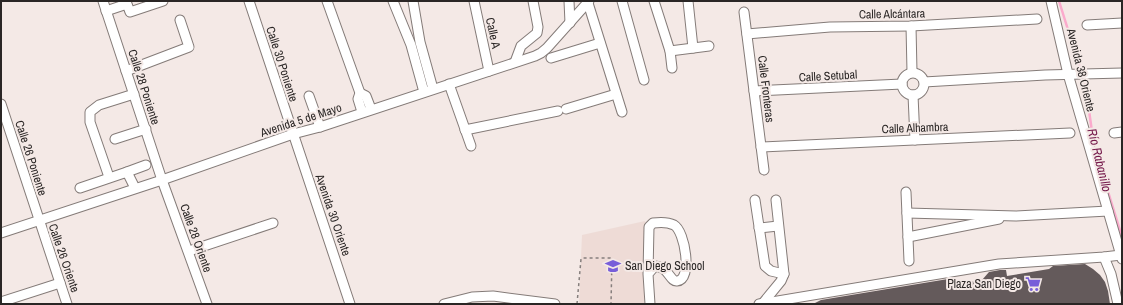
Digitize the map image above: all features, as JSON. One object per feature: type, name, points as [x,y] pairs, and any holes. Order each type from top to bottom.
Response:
[{"type":"street","name":"Calle 28 Poniente","points":[[103,1],[162,180]]},
{"type":"street","points":[[106,11],[127,4],[130,12],[163,1]]},
{"type":"street","name":"Calle 30 Poniente","points":[[248,1],[293,134]]},
{"type":"street","points":[[328,1],[360,93],[366,96],[367,111]]},
{"type":"street","points":[[394,1],[429,90]]},
{"type":"street","points":[[413,1],[429,90]]},
{"type":"street","name":"Calle A","points":[[474,1],[489,71]]},
{"type":"street","points":[[515,62],[521,46],[537,33],[538,27],[533,1]]},
{"type":"street","points":[[569,1],[570,23]]},
{"type":"street","points":[[622,1],[644,80]]},
{"type":"street","points":[[654,1],[670,51],[672,68]]},
{"type":"street","points":[[688,1],[693,48]]},
{"type":"street","name":"Avenida 38 Oriente","points":[[1052,1],[1068,74],[1122,257]]},
{"type":"street","points":[[588,2],[622,112]]},
{"type":"street","name":"Avenida 5 de Mayo","points":[[1,233],[162,180],[293,134],[320,127],[541,53],[588,2]]},
{"type":"street","name":"Calle Fronteras","points":[[744,12],[764,170]]},
{"type":"street","name":"Calle Alcántara","points":[[747,34],[830,27],[911,26],[1037,19]]},
{"type":"street","points":[[126,71],[188,47],[180,20]]},
{"type":"street","points":[[1087,25],[1122,23]]},
{"type":"street","points":[[911,26],[912,72]]},
{"type":"street","points":[[551,58],[600,43]]},
{"type":"street","points":[[670,51],[709,46]]},
{"type":"street","points":[[912,72],[919,74],[924,82],[924,87],[920,93],[913,95],[906,93],[902,88],[902,80],[906,75],[912,72]]},
{"type":"street","points":[[924,82],[1045,75],[1122,73]]},
{"type":"street","points":[[449,84],[471,146]]},
{"type":"street","name":"Calle Setubal","points":[[754,91],[902,84]]},
{"type":"street","points":[[110,177],[90,122],[90,112],[99,105],[134,94]]},
{"type":"street","points":[[465,130],[562,110],[616,94]]},
{"type":"street","points":[[913,95],[915,140]]},
{"type":"street","points":[[309,96],[320,127]]},
{"type":"street","name":"Calle 26 Poniente","points":[[1,104],[39,221]]},
{"type":"street","points":[[115,139],[146,129]]},
{"type":"street","name":"Calle Alhambra","points":[[762,146],[1070,133]]},
{"type":"street","name":"Avenida 30 Oriente","points":[[293,134],[350,304]]},
{"type":"street","points":[[80,188],[146,165]]},
{"type":"street","points":[[127,172],[135,188]]},
{"type":"street","name":"Calle 28 Oriente","points":[[162,180],[207,304]]},
{"type":"street","points":[[906,192],[909,261]]},
{"type":"street","points":[[755,200],[765,266],[771,271],[784,274]]},
{"type":"street","points":[[761,304],[781,281],[784,274],[776,200]]},
{"type":"street","points":[[907,213],[1016,216],[1108,211]]},
{"type":"street","points":[[908,237],[1016,216]]},
{"type":"street","name":"Calle 26 Oriente","points":[[39,221],[67,304]]},
{"type":"street","points":[[188,251],[273,223]]},
{"type":"street","points":[[648,274],[655,266],[664,269],[676,282],[680,281],[685,274],[687,269],[682,234],[675,226],[669,223],[653,223],[650,226],[648,274],[650,304]]},
{"type":"street","points":[[759,228],[778,226]]},
{"type":"street","points":[[1104,257],[1111,274],[1118,304]]},
{"type":"street","points":[[761,304],[999,264],[1122,257]]},
{"type":"street","points":[[1,302],[60,283]]},
{"type":"street","points":[[444,304],[472,297],[493,296],[556,304]]},
{"type":"path","points":[[577,304],[581,259],[583,258],[610,258],[612,260],[611,304]]},
{"type":"shaded area","name":"San Diego School","points":[[645,221],[644,304],[579,304],[582,235]]},
{"type":"building","name":"Plaza San Diego","points":[[1085,264],[1100,275],[1105,282],[1110,304],[813,304],[821,300],[948,279],[950,285],[982,280],[989,272],[1000,270],[1006,270],[1007,276],[1049,269],[1053,266]]},
{"type":"waterway","name":"Río Rabanillo","points":[[1059,1],[1080,68]]},
{"type":"waterway","name":"Río Rabanillo","points":[[1085,82],[1094,146],[1122,237]]},
{"type":"place","name":"San Diego School","points":[[613,266]]},
{"type":"place","name":"Plaza San Diego","points":[[1033,284]]}]
